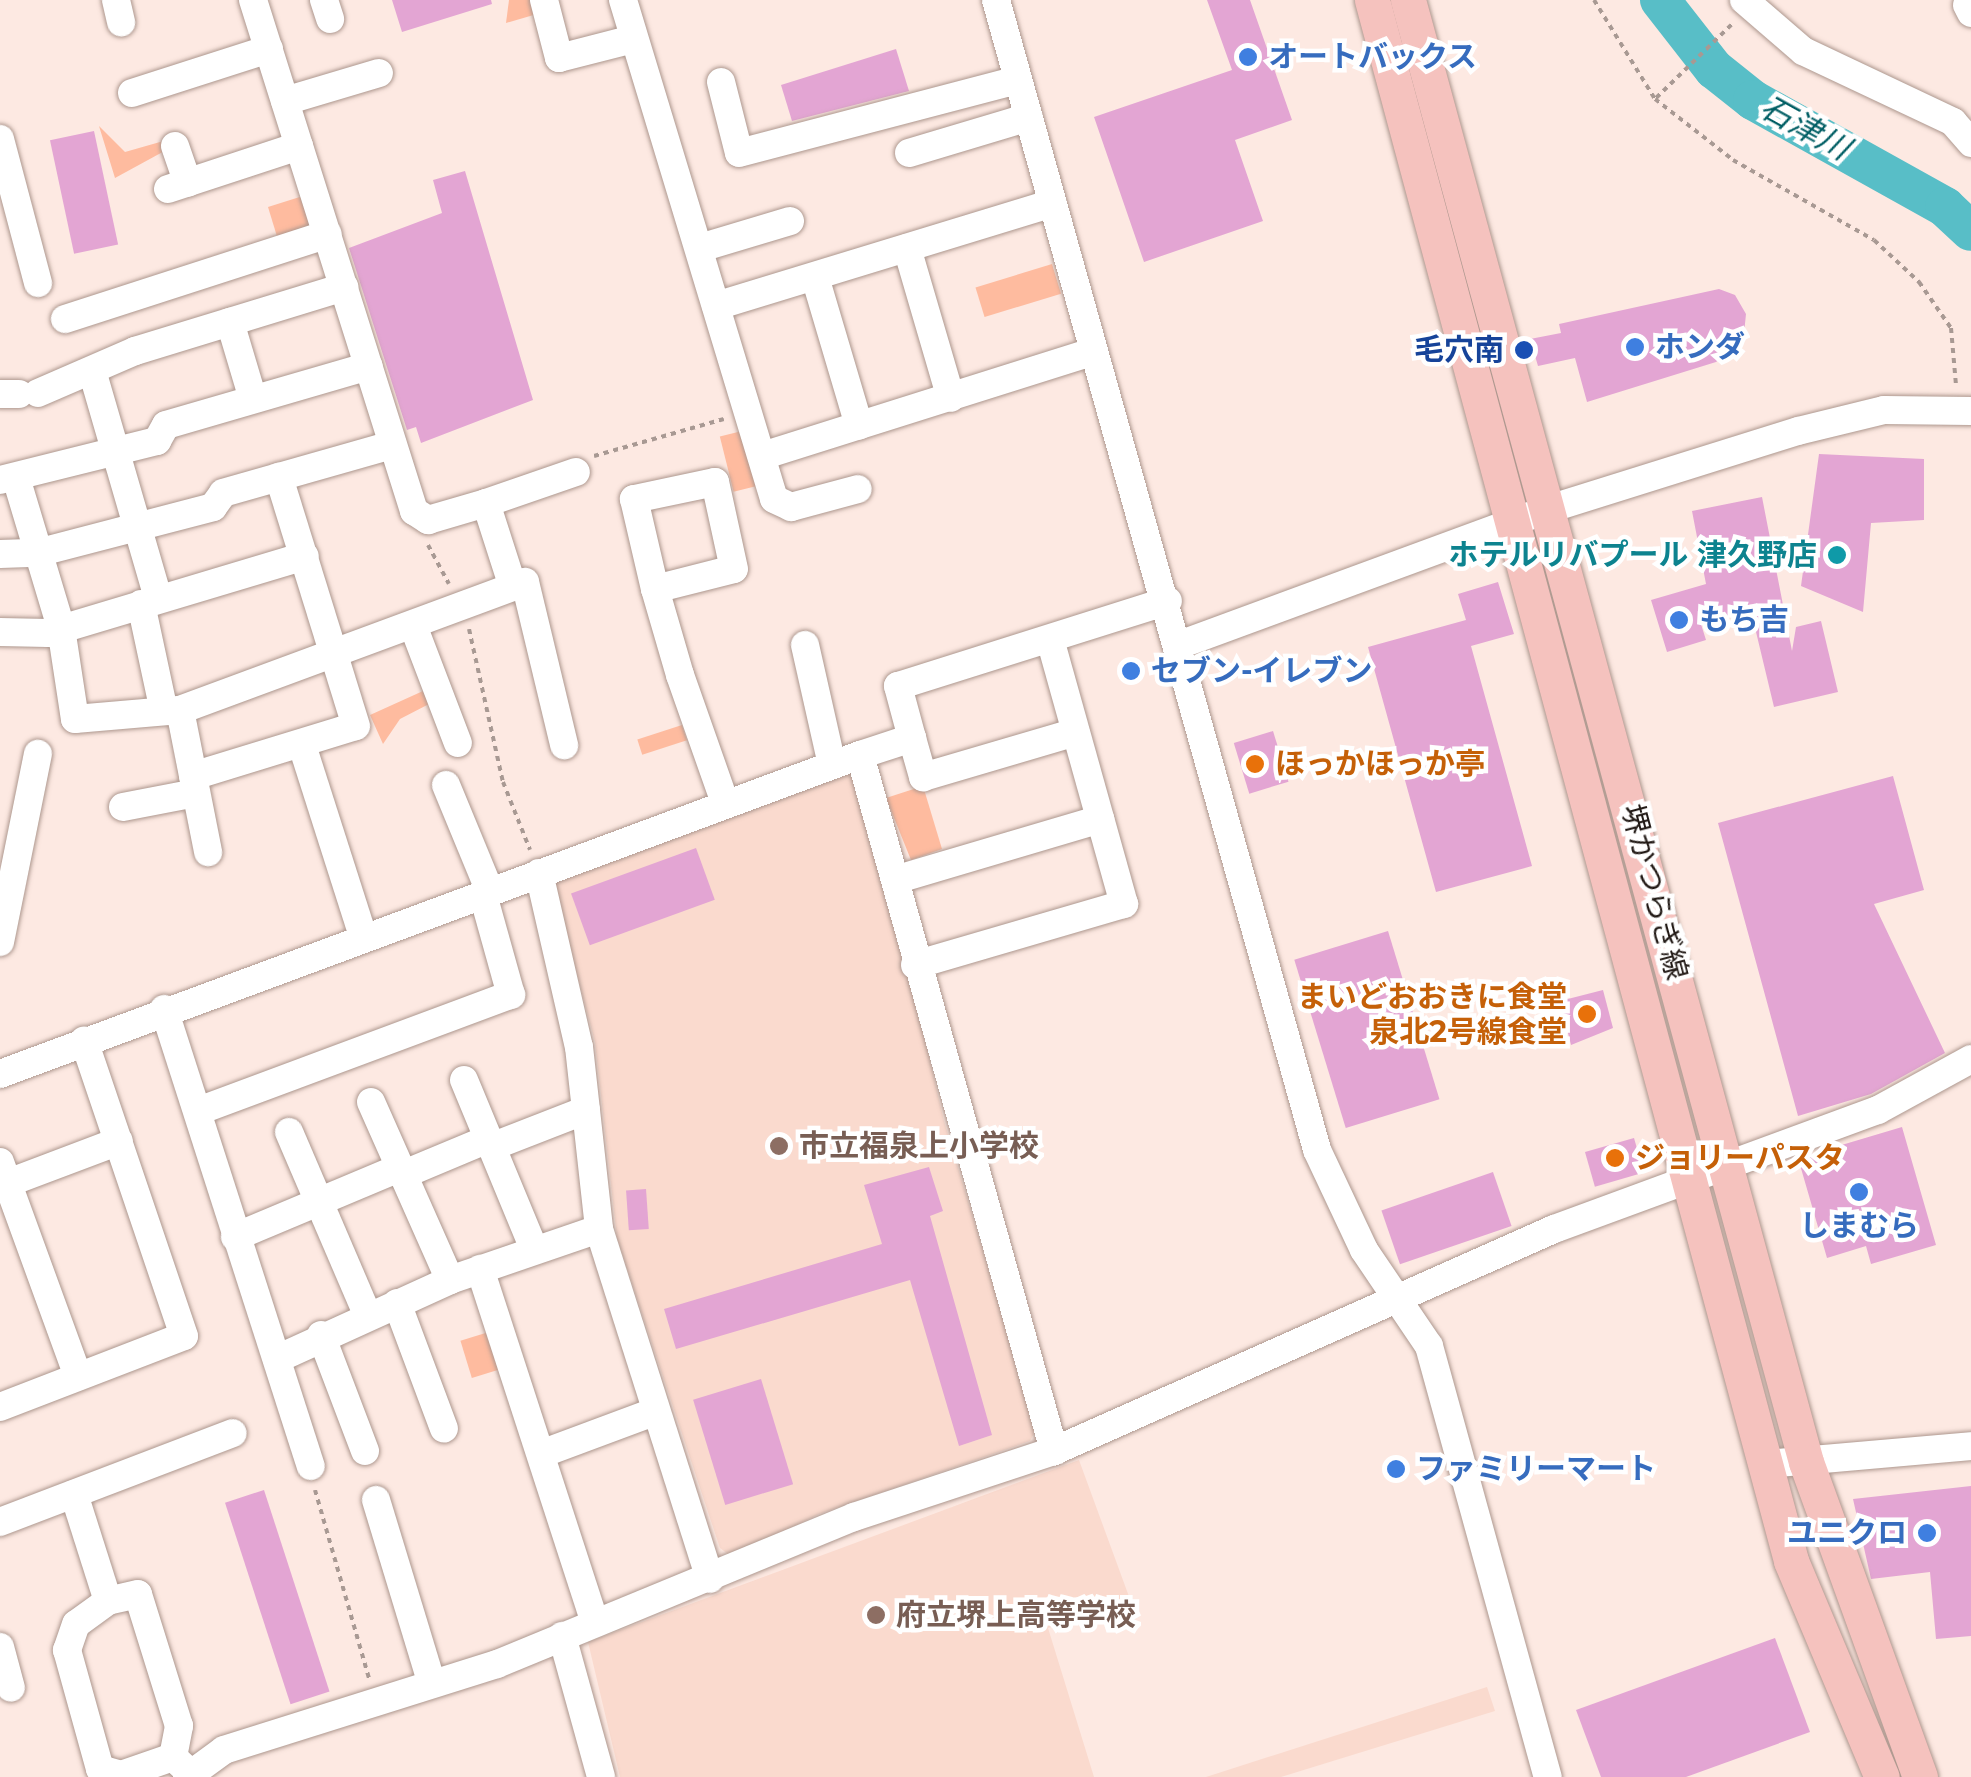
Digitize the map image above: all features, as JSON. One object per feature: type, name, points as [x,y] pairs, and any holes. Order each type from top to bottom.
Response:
[{"type":"main road","name":"堺かつらぎ線","points":[[1372,0],[1791,1560],[1882,1777]]},
{"type":"main road","name":"堺かつらぎ線","points":[[1408,0],[1728,1164],[1806,1462],[1920,1777]]},
{"type":"street","points":[[253,0],[414,510],[428,520],[576,472]]},
{"type":"street","points":[[544,0],[559,58],[634,39]]},
{"type":"street","points":[[623,0],[774,498],[790,506],[858,490]]},
{"type":"street","points":[[996,0],[1091,352],[1168,601],[1317,1150],[1364,1250],[1429,1346],[1548,1777]]},
{"type":"street","points":[[1749,4],[1803,51],[1953,122],[1971,143]]},
{"type":"street","points":[[132,93],[269,49]]},
{"type":"street","points":[[285,101],[379,73]]},
{"type":"street","points":[[721,82],[740,153],[1018,80]]},
{"type":"street","points":[[909,153],[1029,117]]},
{"type":"street","points":[[0,139],[38,283]]},
{"type":"street","points":[[175,146],[178,186],[299,146]]},
{"type":"street","points":[[716,306],[1053,203]]},
{"type":"street","points":[[700,248],[790,222]]},
{"type":"street","points":[[65,319],[328,234]]},
{"type":"street","points":[[907,248],[951,398]]},
{"type":"street","points":[[815,278],[859,426]]},
{"type":"street","points":[[19,394],[93,374],[230,322],[344,287]]},
{"type":"street","points":[[230,322],[253,399]]},
{"type":"street","points":[[762,456],[1091,352]]},
{"type":"street","points":[[369,366],[253,399],[114,451],[8,481],[61,628],[75,719],[172,708],[414,628],[462,604],[524,582],[564,745]]},
{"type":"street","points":[[93,374],[138,526],[149,601],[208,852]]},
{"type":"street","points":[[1179,645],[1549,509],[1884,410],[1965,410]]},
{"type":"street","points":[[0,554],[37,553],[138,526],[279,477],[392,445]]},
{"type":"street","points":[[123,806],[356,726],[279,477]]},
{"type":"street","points":[[655,589],[734,569],[715,482],[634,499],[655,589],[725,803]]},
{"type":"street","points":[[486,502],[512,587]]},
{"type":"street","points":[[0,632],[61,628],[305,556]]},
{"type":"street","points":[[1076,732],[924,777],[898,686],[1168,601]]},
{"type":"street","points":[[414,628],[458,743]]},
{"type":"street","points":[[915,965],[1124,904],[1050,639]]},
{"type":"street","points":[[805,645],[832,765]]},
{"type":"street","points":[[0,1074],[362,933],[486,894],[725,803],[912,738]]},
{"type":"street","points":[[302,745],[362,933]]},
{"type":"street","points":[[0,942],[11,835],[38,754]]},
{"type":"street","points":[[860,755],[898,879],[915,965],[1054,1451]]},
{"type":"street","points":[[200,1110],[511,995],[486,894],[446,785]]},
{"type":"street","points":[[898,879],[1100,819]]},
{"type":"street","points":[[539,874],[586,1110],[599,1229],[710,1579]]},
{"type":"street","points":[[164,1009],[200,1110],[206,1149],[312,1466]]},
{"type":"street","points":[[0,1406],[193,1333],[84,1040]]},
{"type":"street","points":[[183,1769],[178,1726],[138,1594],[108,1601],[76,1624],[67,1650],[100,1770],[121,1775],[183,1769],[224,1750],[432,1684],[562,1636],[710,1579],[854,1517],[1054,1451],[1396,1295],[1728,1164],[1878,1110],[1971,1060]]},
{"type":"street","points":[[464,1080],[534,1249]]},
{"type":"street","points":[[371,1102],[450,1280]]},
{"type":"street","points":[[235,1237],[401,1171],[586,1110]]},
{"type":"street","points":[[289,1132],[316,1204],[367,1314]]},
{"type":"street","points":[[78,1376],[3,1177],[119,1141]]},
{"type":"street","points":[[276,1359],[367,1314],[450,1280],[599,1229]]},
{"type":"street","points":[[480,1269],[595,1623]]},
{"type":"street","points":[[396,1304],[444,1429]]},
{"type":"street","points":[[321,1335],[365,1451]]},
{"type":"street","points":[[541,1454],[654,1412]]},
{"type":"street","points":[[1,1519],[233,1434]]},
{"type":"street","points":[[1766,1464],[1971,1446]]},
{"type":"street","points":[[74,1494],[108,1601]]},
{"type":"street","points":[[378,1500],[432,1684]]},
{"type":"street","points":[[562,1636],[601,1777]]},
{"type":"street","points":[[0,1647],[12,1688]]},
{"type":"path","points":[[1594,0],[1658,97],[1733,160],[1874,240],[1919,282],[1951,328],[1965,410]]},
{"type":"path","points":[[1658,97],[1749,4]]},
{"type":"path","points":[[576,472],[576,461],[748,412]]},
{"type":"path","points":[[428,520],[431,557],[462,604],[503,782],[539,874]]},
{"type":"path","points":[[312,1466],[379,1701]]},
{"type":"shaded area","points":[[509,0],[533,0],[537,14],[506,23]]},
{"type":"shaded area","points":[[99,126],[125,152],[167,140],[170,148],[115,178]]},
{"type":"shaded area","points":[[306,195],[316,226],[279,243],[268,207]]},
{"type":"shaded area","points":[[1052,264],[1061,294],[985,317],[975,287]]},
{"type":"shaded area","points":[[746,430],[760,485],[734,492],[720,437]]},
{"type":"shaded area","points":[[423,691],[429,704],[400,719],[383,744],[370,715]]},
{"type":"shaded area","points":[[682,725],[687,740],[642,755],[637,740]]},
{"type":"shaded area","name":"市立福泉上小学校","points":[[842,770],[854,776],[893,904],[944,1121],[1036,1429],[1030,1441],[819,1514],[732,1557],[720,1548],[617,1238],[595,1042],[554,888],[561,875]]},
{"type":"shaded area","points":[[923,786],[942,849],[911,860],[886,798]]},
{"type":"shaded area","points":[[492,1331],[503,1368],[472,1378],[460,1341]]},
{"type":"shaded area","name":"府立堺上高等学校","points":[[1079,1460],[1131,1602],[1048,1628],[1094,1777],[620,1777],[588,1642]]},
{"type":"shaded area","points":[[1487,1687],[1495,1711],[1281,1777],[1206,1777]]},
{"type":"building","points":[[392,0],[491,0],[492,4],[402,32]]},
{"type":"building","points":[[1207,0],[1250,0],[1292,120],[1235,140],[1263,221],[1144,262],[1094,117],[1232,70]]},
{"type":"building","points":[[896,49],[909,91],[792,121],[781,85]]},
{"type":"building","points":[[94,131],[118,244],[74,254],[50,140]]},
{"type":"building","points":[[465,171],[533,400],[421,443],[416,427],[407,430],[349,248],[442,213],[433,180]]},
{"type":"building","points":[[1719,289],[1735,295],[1746,314],[1743,343],[1716,362],[1587,402],[1575,358],[1538,366],[1530,339],[1561,333],[1559,324]]},
{"type":"building","name":"ホテルリバプール 津久野店","points":[[1819,454],[1924,459],[1924,520],[1871,523],[1863,612],[1801,586]]},
{"type":"building","points":[[1762,497],[1792,651],[1796,627],[1821,621],[1838,692],[1774,707],[1751,611],[1700,621],[1706,640],[1667,652],[1651,600],[1706,584],[1692,511]]},
{"type":"building","points":[[1498,582],[1514,634],[1471,646],[1532,866],[1436,892],[1368,647],[1466,620],[1458,594]]},
{"type":"building","points":[[1273,731],[1288,782],[1249,794],[1234,743]]},
{"type":"building","points":[[1893,776],[1924,890],[1874,904],[1945,1053],[1871,1094],[1798,1116],[1718,823]]},
{"type":"building","points":[[696,848],[715,900],[590,945],[571,893]]},
{"type":"building","points":[[1388,931],[1439,1099],[1346,1128],[1294,960]]},
{"type":"building","points":[[1603,990],[1613,1028],[1571,1045],[1560,1001]]},
{"type":"building","points":[[1902,1127],[1936,1245],[1871,1264],[1866,1246],[1827,1258],[1798,1158]]},
{"type":"building","points":[[1634,1138],[1644,1173],[1595,1187],[1585,1152]]},
{"type":"building","points":[[929,1167],[943,1211],[930,1216],[992,1435],[959,1446],[910,1280],[676,1349],[664,1309],[882,1244],[864,1185]]},
{"type":"building","points":[[1493,1172],[1512,1226],[1400,1264],[1381,1210]]},
{"type":"building","points":[[646,1189],[649,1229],[629,1230],[626,1190]]},
{"type":"building","points":[[761,1379],[793,1484],[725,1505],[693,1400]]},
{"type":"building","points":[[1971,1486],[1971,1636],[1936,1639],[1930,1572],[1871,1579],[1853,1499]]},
{"type":"building","points":[[264,1490],[330,1692],[291,1704],[225,1503]]},
{"type":"building","points":[[1775,1638],[1810,1732],[1686,1777],[1601,1777],[1576,1710]]},
{"type":"waterway","name":"石津川","points":[[1660,0],[1714,69],[1753,100],[1945,207],[1971,231]]},
{"type":"place","name":"オートバックス","points":[[1248,57]]},
{"type":"place","name":"ホンダ","points":[[1635,347]]},
{"type":"place","name":"毛穴南","points":[[1524,350]]},
{"type":"place","name":"ホテルリバプール 津久野店","points":[[1837,555]]},
{"type":"place","name":"もち吉","points":[[1679,620]]},
{"type":"place","name":"セブン-イレブン","points":[[1131,671]]},
{"type":"place","name":"ほっかほっか亭","points":[[1255,764]]},
{"type":"place","name":"まいどおおきに食堂 泉北2号線食堂","points":[[1587,1014]]},
{"type":"place","name":"市立福泉上小学校","points":[[779,1146]]},
{"type":"place","name":"ジョリーパスタ","points":[[1615,1158]]},
{"type":"place","name":"しまむら","points":[[1859,1192]]},
{"type":"place","name":"ファミリーマート","points":[[1396,1469]]},
{"type":"place","name":"ユニクロ","points":[[1927,1533]]},
{"type":"place","name":"府立堺上高等学校","points":[[876,1615]]}]
